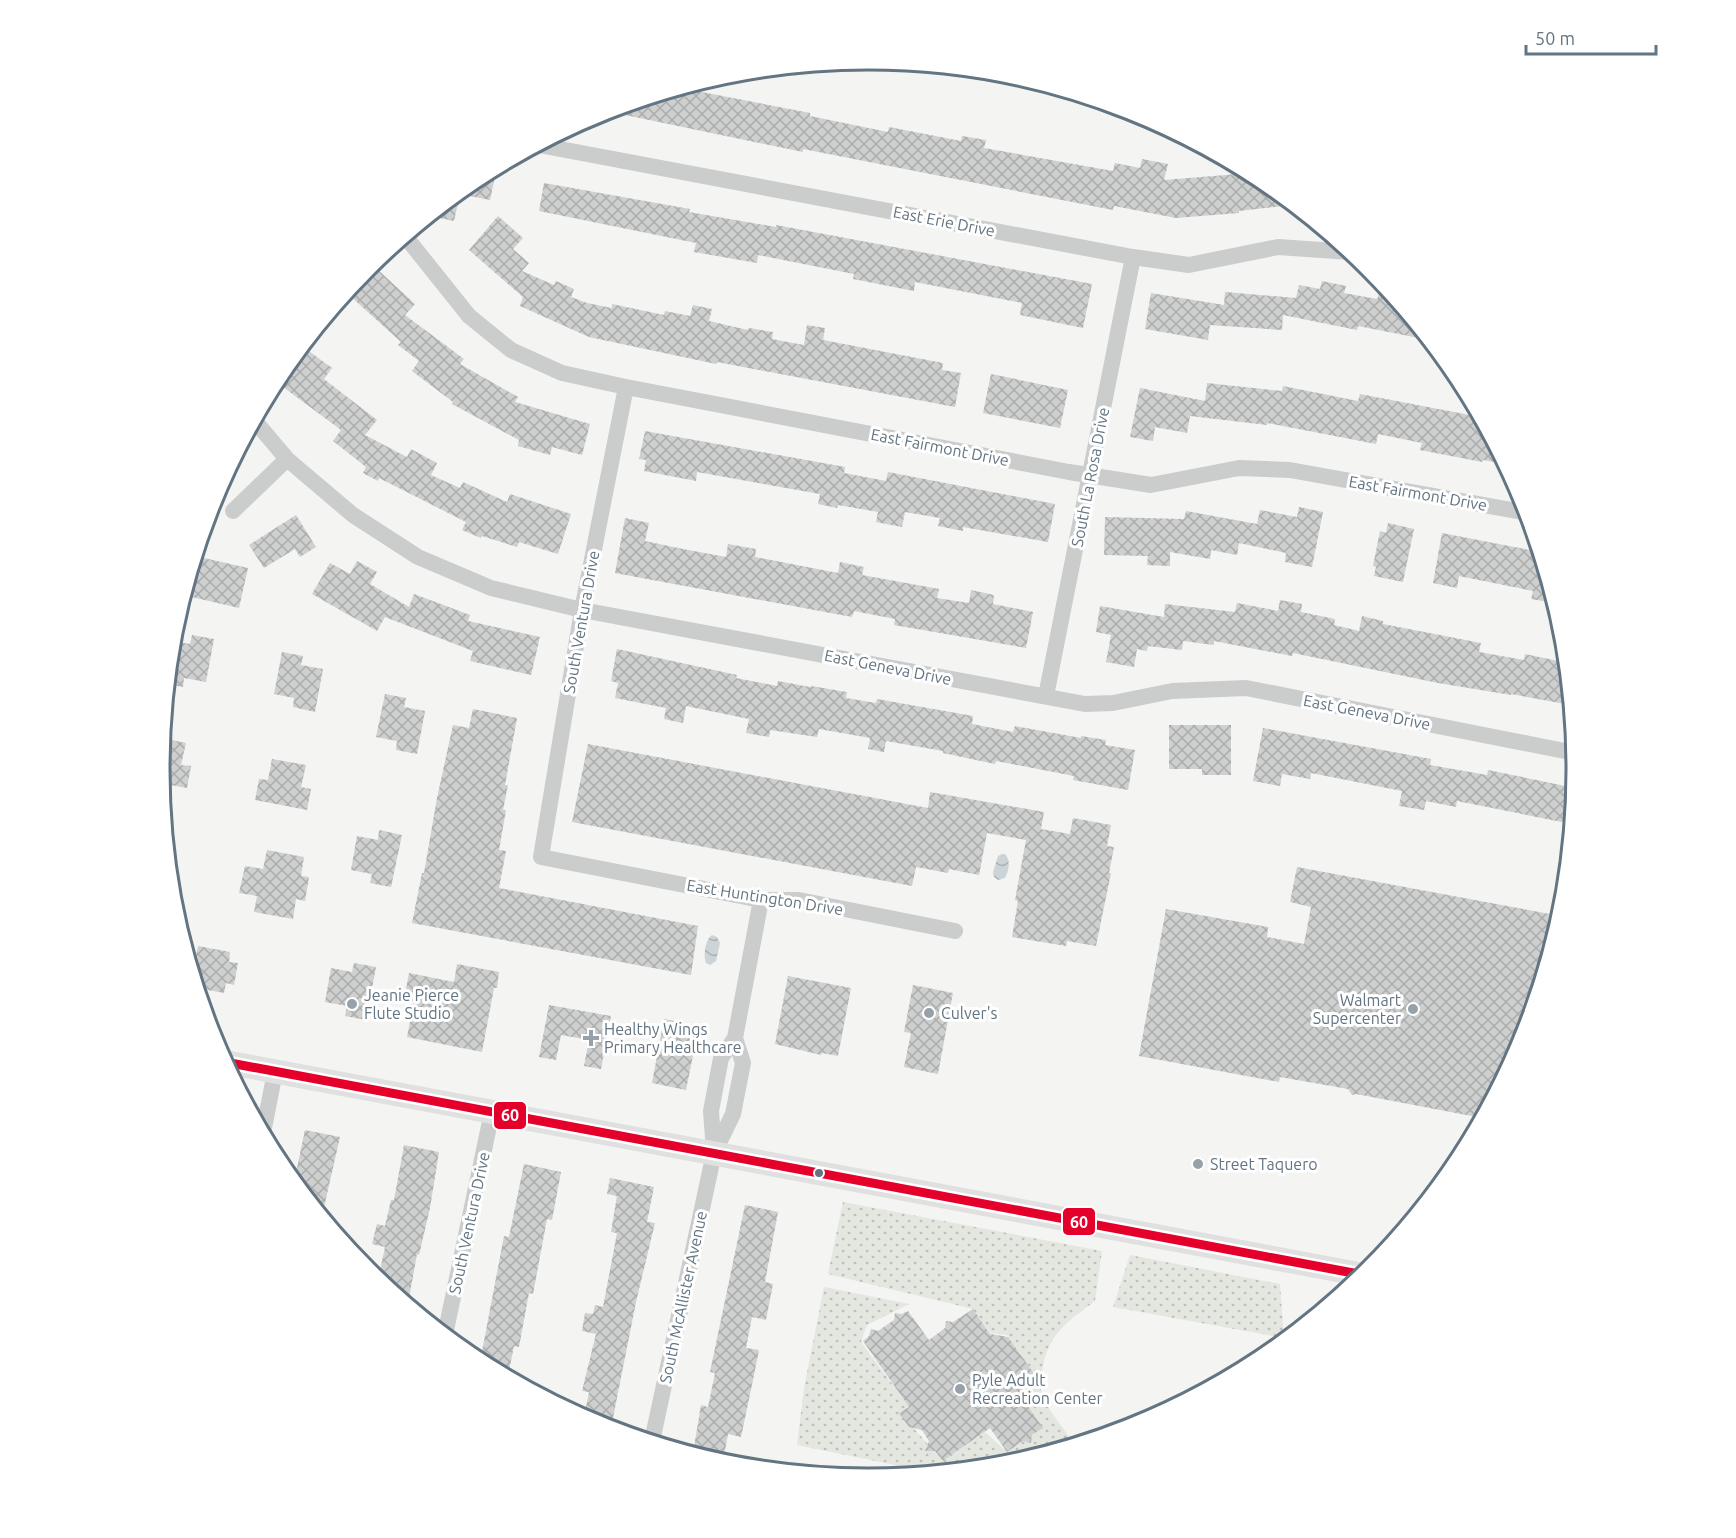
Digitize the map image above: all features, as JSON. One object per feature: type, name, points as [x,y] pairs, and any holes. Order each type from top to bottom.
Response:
[{"type":"main road","points":[[236,1064],[1352,1273]]},
{"type":"street","name":"East Erie Drive","points":[[551,147],[1133,257],[1189,265],[1278,247],[1335,250]]},
{"type":"street","name":"East Fairmont Drive","points":[[410,242],[469,316],[511,350],[562,373],[1091,476],[1151,485],[1239,468],[1290,470],[1516,511]]},
{"type":"street","name":"South La Rosa Drive","points":[[1046,696],[1133,257]]},
{"type":"street","name":"South Ventura Drive","points":[[541,857],[582,610],[626,387]]},
{"type":"street","name":"East Geneva Drive","points":[[260,427],[287,459],[353,515],[418,557],[491,588],[582,610],[1085,704],[1113,703],[1173,691],[1246,688],[1566,751]]},
{"type":"street","points":[[233,511],[287,459]]},
{"type":"street","name":"East Huntington Drive","points":[[541,857],[761,900],[799,900],[955,931]]},
{"type":"street","name":"South McAllister Avenue","points":[[654,1433],[714,1153],[733,1114],[742,1063],[735,1038],[761,900]]},
{"type":"street","points":[[265,1122],[275,1072]]},
{"type":"street","name":"South Ventura Drive","points":[[447,1326],[492,1112]]},
{"type":"shaded area","points":[[843,1202],[1102,1251],[1095,1301],[1067,1323],[1053,1339],[1044,1360],[1041,1391],[1049,1409],[1068,1435],[1067,1438],[1004,1454],[959,1462],[902,1467],[797,1445],[804,1388],[824,1287],[909,1304],[867,1325],[861,1342],[909,1407],[900,1413],[943,1461],[985,1432],[1007,1452],[1043,1428],[1021,1396],[1024,1383],[1035,1375],[1007,1335],[990,1333],[973,1309],[828,1274]]},
{"type":"shaded area","points":[[1130,1255],[1280,1284],[1283,1330],[1275,1336],[1113,1307]]},
{"type":"water","points":[[1005,854],[1008,859],[1008,869],[1005,878],[998,880],[994,877],[993,872],[998,856]]},
{"type":"water","points":[[712,935],[717,937],[720,943],[716,961],[710,965],[706,963],[705,952],[706,944]]},
{"type":"building","points":[[699,91],[810,113],[810,116],[888,132],[889,127],[961,141],[962,136],[986,140],[984,148],[1113,171],[1115,163],[1140,168],[1142,159],[1168,164],[1164,180],[1234,174],[1281,206],[1239,211],[1239,213],[1176,218],[1114,206],[1113,210],[803,149],[803,152],[625,115]]},
{"type":"building","points":[[494,179],[490,200],[469,196]]},
{"type":"building","points":[[544,183],[690,209],[689,212],[776,227],[776,225],[1092,284],[1083,328],[1020,315],[1022,303],[915,282],[914,291],[853,279],[854,274],[758,255],[757,263],[694,252],[696,243],[539,211]]},
{"type":"building","points":[[458,204],[454,221],[439,218]]},
{"type":"building","points":[[498,216],[523,238],[513,249],[529,263],[522,271],[554,285],[556,281],[574,289],[571,297],[612,308],[612,304],[664,315],[665,311],[690,316],[693,305],[712,309],[709,321],[748,330],[749,328],[773,332],[772,339],[804,345],[807,325],[825,328],[823,340],[943,363],[942,370],[961,373],[955,407],[717,362],[716,364],[589,337],[520,306],[523,297],[469,250]]},
{"type":"building","points":[[379,271],[415,304],[405,315],[464,359],[460,364],[518,397],[515,402],[590,424],[582,455],[552,447],[550,455],[518,446],[519,440],[452,404],[453,402],[412,371],[419,361],[398,345],[401,342],[352,298]]},
{"type":"building","points":[[1322,281],[1346,286],[1344,293],[1377,299],[1380,294],[1417,338],[1358,326],[1357,330],[1283,315],[1282,330],[1210,325],[1208,340],[1145,329],[1151,293],[1224,305],[1225,292],[1296,298],[1299,285],[1320,289]]},
{"type":"building","points":[[309,351],[332,368],[324,379],[377,420],[365,435],[407,457],[411,449],[437,463],[431,475],[460,488],[463,482],[507,502],[510,494],[571,514],[558,554],[519,542],[517,547],[482,536],[481,538],[462,530],[466,522],[379,478],[378,481],[363,473],[366,467],[333,441],[341,430],[283,387]]},
{"type":"building","points":[[991,374],[1068,390],[1060,428],[983,413]]},
{"type":"building","points":[[1207,383],[1282,391],[1283,386],[1358,401],[1360,394],[1470,415],[1495,462],[1483,460],[1482,462],[1420,450],[1422,443],[1378,434],[1376,444],[1267,423],[1267,425],[1190,416],[1187,433],[1155,427],[1153,441],[1130,437],[1140,388],[1205,401]]},
{"type":"building","points":[[645,431],[845,467],[844,473],[886,481],[888,472],[1055,504],[1048,542],[963,527],[963,531],[938,526],[940,518],[905,512],[902,527],[876,522],[878,512],[818,504],[820,494],[697,472],[696,481],[644,471],[646,460],[639,459]]},
{"type":"building","points":[[1299,507],[1323,512],[1312,567],[1285,562],[1286,553],[1239,543],[1237,555],[1211,550],[1210,559],[1170,552],[1170,566],[1147,565],[1148,556],[1104,555],[1105,517],[1184,519],[1186,511],[1257,524],[1260,510],[1297,517]]},
{"type":"building","points":[[296,515],[316,547],[300,557],[295,549],[264,568],[249,545]]},
{"type":"building","points":[[625,518],[649,523],[645,541],[683,549],[726,557],[728,544],[756,549],[755,557],[838,573],[840,562],[864,567],[862,575],[939,589],[937,598],[969,603],[971,590],[994,595],[993,604],[1033,612],[1026,648],[894,625],[895,619],[854,611],[852,617],[615,573]]},
{"type":"building","points":[[1388,523],[1414,529],[1403,582],[1374,576],[1376,567],[1373,566],[1380,531],[1386,533]]},
{"type":"building","points":[[1442,533],[1531,550],[1546,602],[1531,599],[1533,591],[1459,576],[1457,588],[1433,583]]},
{"type":"building","points":[[203,558],[248,568],[239,608],[191,597]]},
{"type":"building","points":[[357,561],[377,572],[370,584],[409,607],[414,594],[470,615],[468,621],[540,637],[531,675],[470,661],[473,651],[385,617],[377,631],[312,594],[330,563],[350,574]]},
{"type":"building","points":[[1280,600],[1302,604],[1301,612],[1335,619],[1334,625],[1359,631],[1362,616],[1383,621],[1383,624],[1481,643],[1479,652],[1524,660],[1525,654],[1558,661],[1563,704],[1438,683],[1293,653],[1292,656],[1214,641],[1214,645],[1183,641],[1182,650],[1148,646],[1147,651],[1137,649],[1134,667],[1106,662],[1111,635],[1096,632],[1100,606],[1164,617],[1165,604],[1235,612],[1237,603],[1278,611]]},
{"type":"building","points":[[192,635],[214,639],[206,682],[184,678],[183,687],[174,685],[181,643],[190,644]]},
{"type":"building","points":[[617,649],[777,686],[778,681],[811,686],[847,692],[846,698],[876,703],[877,699],[973,716],[972,724],[1013,732],[1015,726],[1081,738],[1081,736],[1106,740],[1105,745],[1135,750],[1128,790],[1073,780],[1074,776],[996,761],[995,764],[943,753],[943,751],[886,741],[884,752],[868,749],[870,738],[819,729],[817,737],[770,730],[769,737],[746,733],[749,719],[686,706],[683,723],[664,719],[666,708],[615,698],[618,683],[611,681]]},
{"type":"building","points":[[282,652],[303,656],[301,665],[323,669],[315,712],[293,707],[294,698],[274,694]]},
{"type":"building","points":[[385,694],[406,698],[404,707],[425,711],[417,754],[396,750],[397,741],[376,737]]},
{"type":"building","points":[[473,709],[517,718],[505,785],[508,785],[503,810],[506,810],[499,850],[506,851],[499,888],[698,926],[691,975],[412,923],[453,725],[469,728]]},
{"type":"building","points":[[1169,725],[1231,725],[1231,775],[1202,775],[1202,769],[1169,769]]},
{"type":"building","points":[[1263,728],[1431,759],[1430,765],[1487,775],[1488,770],[1566,786],[1564,822],[1457,801],[1456,807],[1426,801],[1424,810],[1399,806],[1402,791],[1311,773],[1310,779],[1282,774],[1280,786],[1253,781]]},
{"type":"building","points":[[171,740],[186,743],[181,765],[191,766],[187,788],[170,785]]},
{"type":"building","points":[[588,744],[928,808],[930,792],[1044,812],[1041,829],[1070,834],[1073,818],[1111,825],[1107,846],[1114,847],[1109,873],[1111,873],[1096,946],[1067,941],[1066,946],[1012,937],[1018,901],[1015,900],[1026,840],[987,833],[979,875],[949,869],[948,873],[916,867],[912,886],[572,822]]},
{"type":"building","points":[[272,759],[306,765],[301,787],[311,789],[307,810],[255,800],[259,779],[268,780]]},
{"type":"building","points":[[379,830],[402,835],[391,887],[370,883],[372,874],[351,870],[357,836],[378,840]]},
{"type":"building","points":[[267,850],[304,857],[301,876],[309,877],[305,901],[296,899],[293,919],[254,912],[257,896],[239,893],[245,866],[263,869]]},
{"type":"building","name":"Walmart Supercenter","points":[[1297,867],[1551,914],[1543,950],[1513,1036],[1474,1116],[1352,1095],[1348,1089],[1280,1077],[1279,1082],[1139,1056],[1166,909],[1268,927],[1267,937],[1304,944],[1311,907],[1290,902]]},
{"type":"building","points":[[198,946],[230,952],[229,962],[238,963],[234,985],[226,983],[224,993],[206,990],[196,956]]},
{"type":"building","points":[[354,963],[376,967],[366,1020],[345,1016],[347,1006],[325,1002],[331,968],[352,972]]},
{"type":"building","points":[[457,964],[499,972],[482,1052],[407,1037],[414,1001],[404,1000],[409,973],[454,982]]},
{"type":"building","points":[[788,976],[851,988],[838,1056],[822,1053],[821,1055],[775,1044]]},
{"type":"building","name":"Culver's","points":[[913,985],[953,993],[938,1074],[904,1067],[911,1033],[904,1032]]},
{"type":"building","name":"Healthy Wings Primary Healthcare","points":[[549,1005],[611,1016],[601,1069],[584,1066],[589,1040],[561,1035],[556,1060],[539,1057]]},
{"type":"building","points":[[664,1019],[699,1026],[686,1090],[652,1083]]},
{"type":"building","points":[[305,1130],[340,1137],[324,1207],[297,1170]]},
{"type":"building","points":[[404,1145],[439,1152],[430,1208],[419,1255],[417,1254],[409,1296],[380,1269],[385,1247],[372,1244],[377,1224],[385,1226],[391,1200],[394,1200]]},
{"type":"building","points":[[524,1164],[561,1172],[552,1220],[547,1219],[533,1294],[529,1293],[519,1347],[514,1346],[510,1368],[482,1351],[504,1236],[509,1237]]},
{"type":"building","points":[[610,1178],[654,1187],[647,1222],[655,1223],[636,1302],[613,1419],[586,1407],[589,1392],[582,1391],[596,1334],[582,1331],[585,1313],[593,1314],[595,1305],[603,1307],[617,1233],[611,1232],[617,1196],[607,1194]]},
{"type":"building","points":[[745,1205],[778,1212],[765,1282],[773,1284],[766,1320],[752,1317],[746,1348],[759,1350],[741,1437],[728,1434],[725,1452],[694,1446],[701,1405],[708,1407],[715,1373],[710,1372]]},
{"type":"building","name":"Pyle Adult Recreation Center","points":[[973,1309],[990,1334],[1008,1337],[1035,1375],[1024,1383],[1021,1396],[1043,1428],[1032,1435],[1031,1443],[1023,1441],[1007,1452],[990,1428],[943,1461],[935,1451],[925,1451],[929,1441],[922,1430],[909,1427],[899,1413],[909,1407],[863,1341],[869,1336],[871,1329],[878,1331],[894,1320],[895,1313],[902,1314],[908,1311],[929,1340],[945,1328],[946,1321],[953,1322]]},
{"type":"transit line","name":"60","points":[[236,1064],[1352,1273]]},
{"type":"place","name":"Jeanie Pierce Flute Studio","points":[[352,1004]]},
{"type":"place","name":"Walmart Supercenter","points":[[1413,1009]]},
{"type":"place","name":"Culver's","points":[[929,1013]]},
{"type":"place","name":"Healthy Wings Primary Healthcare","points":[[591,1038]]},
{"type":"place","name":"Street Taquero","points":[[1198,1164]]},
{"type":"place","name":"Pyle Adult Recreation Center","points":[[960,1389]]}]
